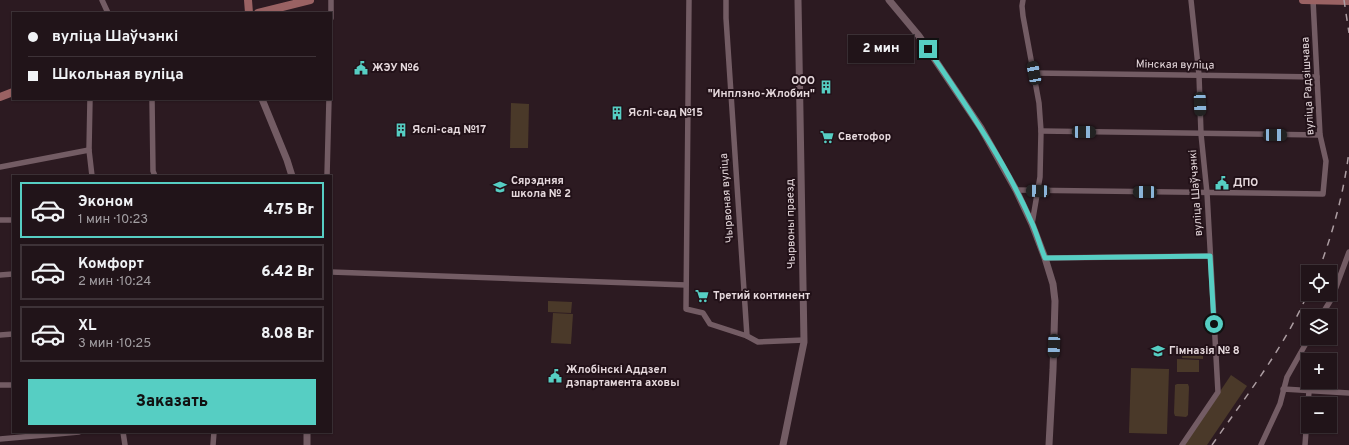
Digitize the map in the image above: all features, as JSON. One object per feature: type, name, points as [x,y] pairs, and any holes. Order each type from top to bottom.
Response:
[{"type":"main road","points":[[248,0],[249,12]]},
{"type":"main road","points":[[262,12],[310,0]]},
{"type":"main road","points":[[1303,0],[1349,1]]},
{"type":"main road","points":[[0,97],[12,92]]},
{"type":"street","points":[[102,0],[108,12]]},
{"type":"street","points":[[331,0],[331,12]]},
{"type":"street","points":[[689,0],[686,309],[703,313],[710,324],[747,336],[758,342],[804,340]]},
{"type":"street","name":"Чырвоная вуліца","points":[[726,0],[732,125],[747,336]]},
{"type":"street","name":"Чырвоны праезд","points":[[783,445],[804,340],[798,0]]},
{"type":"street","points":[[889,0],[919,36],[981,128],[1016,190],[1032,224],[1045,258],[1053,284],[1056,301],[1049,445]]},
{"type":"street","points":[[1023,0],[1023,16],[1039,103],[1040,177],[1032,224]]},
{"type":"street","name":"вуліца Шаўчэнкі","points":[[1182,445],[1218,392],[1207,193],[1201,134],[1199,75],[1191,0]]},
{"type":"street","name":"вуліца Радзішчава","points":[[1207,193],[1323,194],[1326,161],[1320,136],[1313,0]]},
{"type":"street","name":"Мінская вуліца","points":[[1034,73],[1317,77]]},
{"type":"street","points":[[90,100],[89,150],[92,175]]},
{"type":"street","points":[[152,100],[153,171],[155,175]]},
{"type":"street","points":[[262,100],[292,175]]},
{"type":"street","points":[[327,175],[330,100]]},
{"type":"street","points":[[1040,131],[1320,136]]},
{"type":"street","points":[[0,167],[89,150]]},
{"type":"street","points":[[1016,190],[1207,193]]},
{"type":"street","points":[[0,220],[12,220]]},
{"type":"street","points":[[1325,309],[1332,298],[1349,252]]},
{"type":"street","points":[[1045,258],[1210,256]]},
{"type":"street","points":[[332,272],[686,285]]},
{"type":"street","points":[[0,275],[12,274]]},
{"type":"street","points":[[0,335],[12,334]]},
{"type":"street","points":[[1261,445],[1280,404],[1287,377],[1305,345]]},
{"type":"street","points":[[0,385],[12,384]]},
{"type":"street","points":[[1283,389],[1349,393]]},
{"type":"street","points":[[1305,445],[1309,391]]},
{"type":"street","points":[[0,439],[68,433]]},
{"type":"street","points":[[123,433],[125,445]]},
{"type":"street","points":[[213,445],[214,433]]},
{"type":"street","points":[[307,433],[307,445]]},
{"type":"shaded area","points":[[511,103],[529,104],[528,148],[510,148]]},
{"type":"shaded area","points":[[548,301],[572,302],[571,313],[548,312]]},
{"type":"shaded area","points":[[553,313],[573,314],[571,344],[551,343]]},
{"type":"shaded area","points":[[1183,349],[1203,350],[1203,359],[1182,358]]},
{"type":"shaded area","points":[[1177,359],[1199,360],[1199,372],[1177,372]]},
{"type":"shaded area","points":[[1131,368],[1169,369],[1167,434],[1129,433]]},
{"type":"shaded area","points":[[1231,375],[1247,386],[1207,445],[1184,445]]},
{"type":"shaded area","points":[[1188,384],[1189,387],[1188,415],[1186,417],[1175,416],[1174,413],[1175,385]]},
{"type":"railway","points":[[1344,0],[1349,33]]},
{"type":"railway","points":[[1320,265],[1337,212],[1349,151]]},
{"type":"railway","points":[[1212,445],[1276,352],[1288,333],[1304,301]]},
{"type":"place","name":"ЖЭУ №6","points":[[361,68]]},
{"type":"place","name":"ООО \"Инплэно-Жлобин\"","points":[[826,87]]},
{"type":"place","name":"Яслі-сад №15","points":[[617,113]]},
{"type":"place","name":"Яслі-сад №17","points":[[401,130]]},
{"type":"place","name":"Светофор","points":[[827,137]]},
{"type":"place","name":"ДПО","points":[[1222,183]]},
{"type":"place","name":"Сярэдняя школа № 2","points":[[500,187]]},
{"type":"place","name":"Третий континент","points":[[702,296]]},
{"type":"place","name":"Гімназія № 8","points":[[1158,351]]},
{"type":"place","name":"Жлобінскі Аддзел дэпартамента аховы","points":[[555,376]]},
{"type":"route","points":[[928,49],[981,128],[1016,190],[1032,224],[1045,258],[1210,256],[1214,324]]}]
